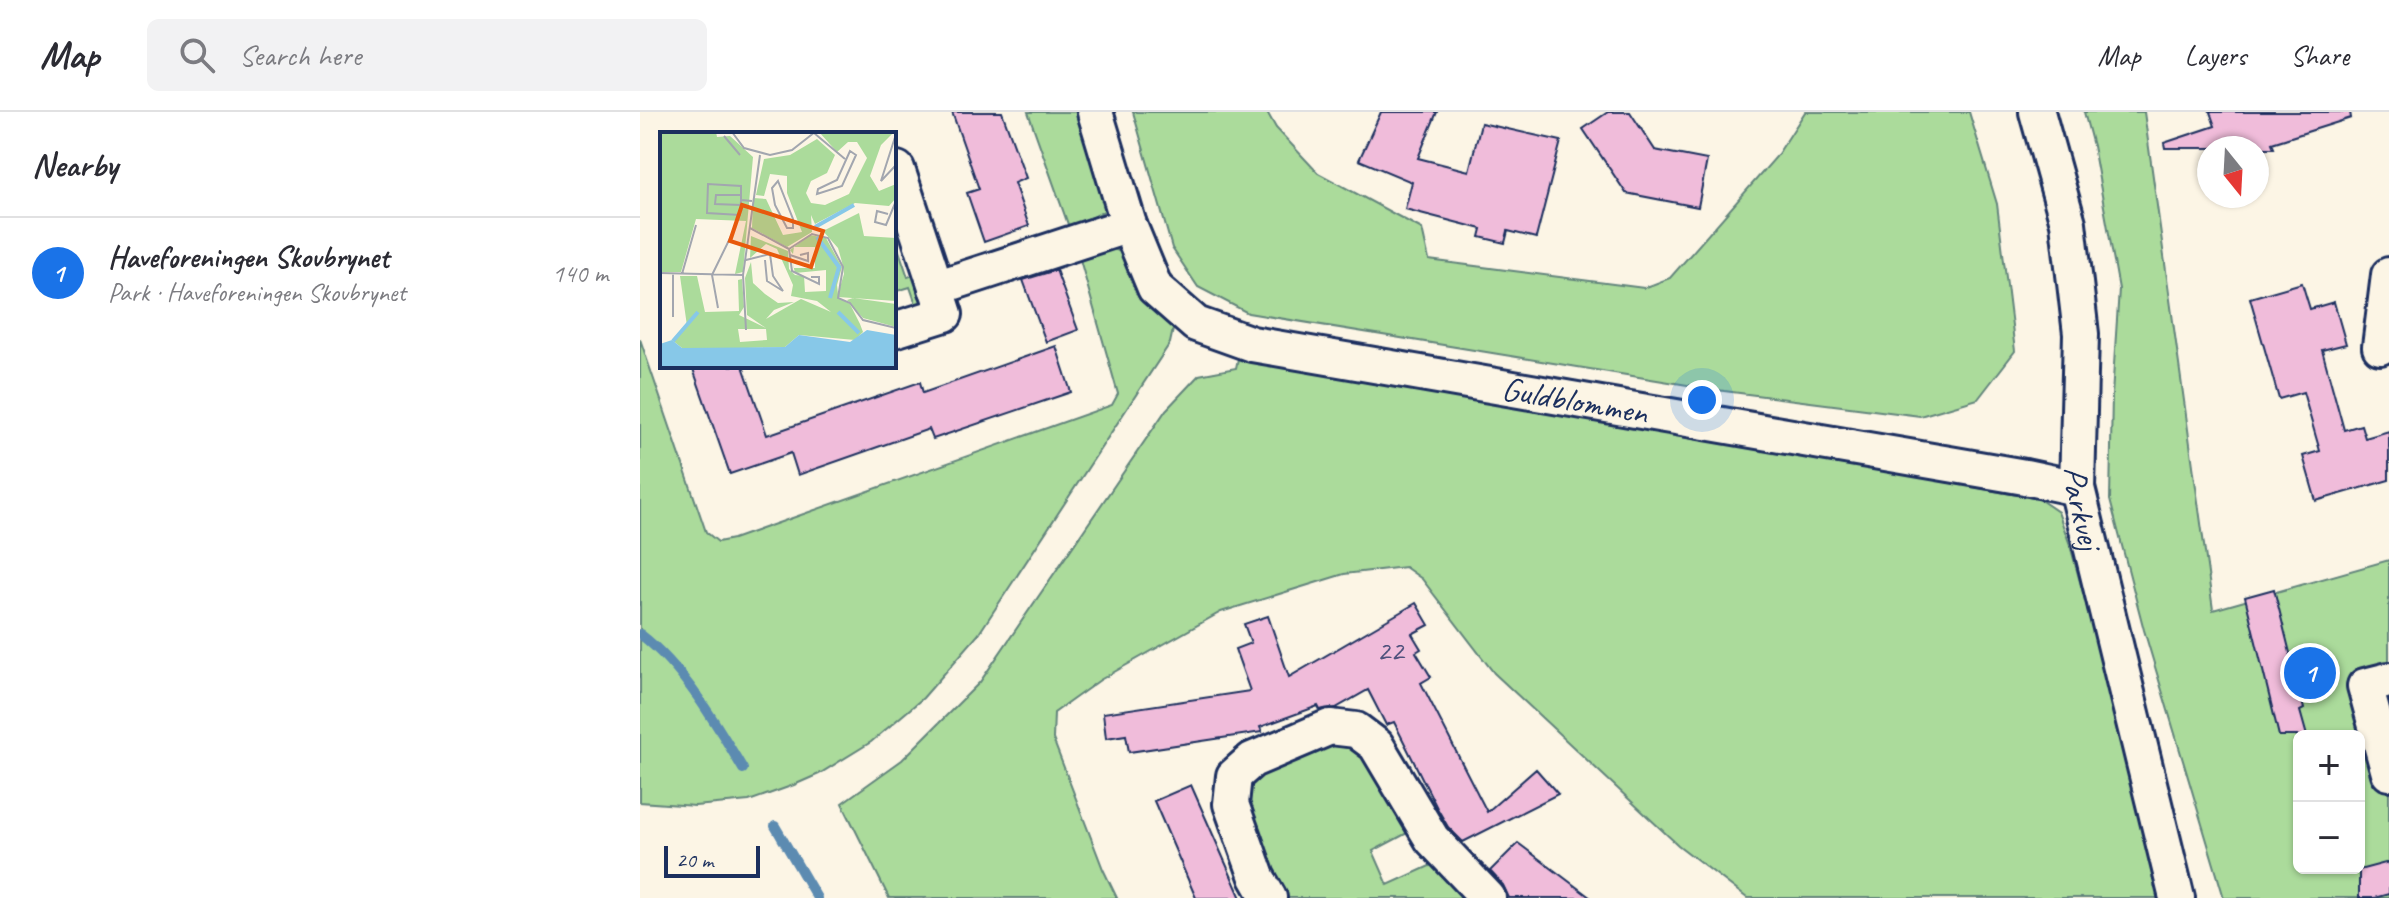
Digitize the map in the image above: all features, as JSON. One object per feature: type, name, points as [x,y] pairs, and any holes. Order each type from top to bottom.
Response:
[{"type":"street","name":"Guldblommen","points":[[1095,112],[1129,225],[1155,288],[1196,324],[1252,344],[2077,488]]},
{"type":"street","name":"Parkvej","points":[[2037,112],[2068,223],[2079,318],[2077,488],[2177,898]]},
{"type":"street","points":[[896,170],[945,314],[896,329]]},
{"type":"street","points":[[936,288],[1129,225]]},
{"type":"street","points":[[2380,347],[2389,275]]},
{"type":"street","points":[[2389,680],[2365,686],[2389,773]]},
{"type":"street","points":[[1269,898],[1257,877],[1231,804],[1234,776],[1252,760],[1330,727],[1356,730],[1376,745],[1432,839],[1488,898]]},
{"type":"green space","points":[[1028,112],[1087,112],[1109,208],[1070,230]]},
{"type":"green space","points":[[1133,112],[1267,112],[1276,128],[1318,173],[1422,229],[1429,260],[1644,288],[1670,278],[1776,157],[1805,112],[1969,112],[1997,204],[2015,351],[1978,399],[1920,416],[1724,391],[1248,313],[1198,287],[1172,248]]},
{"type":"green space","points":[[2084,112],[2144,112],[2213,610],[2389,560],[2389,898],[2224,898],[2144,630],[2110,500],[2112,395],[2119,289]]},
{"type":"green space","points":[[896,242],[908,277],[921,272],[926,293],[917,307],[910,287],[896,291]]},
{"type":"green space","points":[[1109,247],[1128,255],[1174,325],[1170,343],[978,635],[923,698],[871,742],[819,774],[749,801],[695,806],[640,802],[640,339],[706,532],[718,542],[1112,405],[1118,394],[1079,256]]},
{"type":"green space","points":[[1239,354],[2039,499],[2058,512],[2070,545],[2166,898],[1747,898],[1678,845],[1494,673],[1422,579],[1405,567],[1344,574],[1221,612],[1100,680],[1054,713],[1053,739],[1117,898],[889,898],[842,803],[902,760],[980,682],[1166,410],[1199,375],[1236,368]]},
{"type":"green space","points":[[1326,744],[1354,749],[1377,772],[1411,831],[1373,851],[1388,885],[1434,864],[1468,898],[1285,898],[1265,864],[1245,793],[1258,772]]},
{"type":"building","points":[[952,112],[1002,112],[1026,178],[1014,183],[1029,226],[984,242],[967,193],[979,189]]},
{"type":"building","points":[[1381,112],[1437,112],[1418,158],[1469,171],[1481,123],[1561,141],[1536,238],[1508,231],[1505,243],[1480,237],[1482,229],[1405,209],[1412,182],[1359,160]]},
{"type":"building","points":[[1608,112],[1630,112],[1655,150],[1707,160],[1698,207],[1626,193],[1583,129]]},
{"type":"building","points":[[2210,112],[2350,112],[2351,118],[2272,143],[2274,148],[2269,148],[2269,136],[2197,136],[2197,148],[2165,148],[2164,143],[2215,126]]},
{"type":"building","points":[[1056,270],[1078,330],[1046,342],[1023,280]]},
{"type":"building","points":[[2302,283],[2310,309],[2334,302],[2346,344],[2322,350],[2344,430],[2361,425],[2365,438],[2389,431],[2389,480],[2316,501],[2303,456],[2320,451],[2303,392],[2279,399],[2250,298]]},
{"type":"building","points":[[1056,346],[1071,392],[933,439],[929,429],[798,475],[791,453],[730,474],[693,368],[744,368],[767,435],[920,382],[923,393]]},
{"type":"building","points":[[2274,589],[2304,709],[2300,711],[2305,730],[2293,730],[2293,736],[2279,736],[2245,597]]},
{"type":"building","points":[[1416,603],[1429,625],[1412,634],[1421,649],[1416,652],[1431,677],[1421,683],[1487,812],[1536,769],[1558,794],[1463,842],[1448,827],[1437,808],[1394,722],[1386,725],[1368,690],[1336,708],[1320,710],[1318,706],[1260,727],[1262,732],[1129,752],[1126,735],[1106,738],[1103,713],[1250,691],[1235,649],[1251,643],[1244,624],[1268,616],[1289,677]]},
{"type":"building","points":[[1191,785],[1241,898],[1196,898],[1154,801]]},
{"type":"building","points":[[1518,843],[1591,898],[1509,898],[1503,885],[1490,871]]},
{"type":"building","points":[[2389,862],[2389,894],[2359,898],[2359,874],[2365,874],[2365,868]]},
{"type":"waterway","points":[[640,634],[684,679],[743,769]]},
{"type":"waterway","points":[[775,826],[817,898]]},
{"type":"place","name":"Haveforeningen Skovbrynet","points":[[2310,673]]}]
